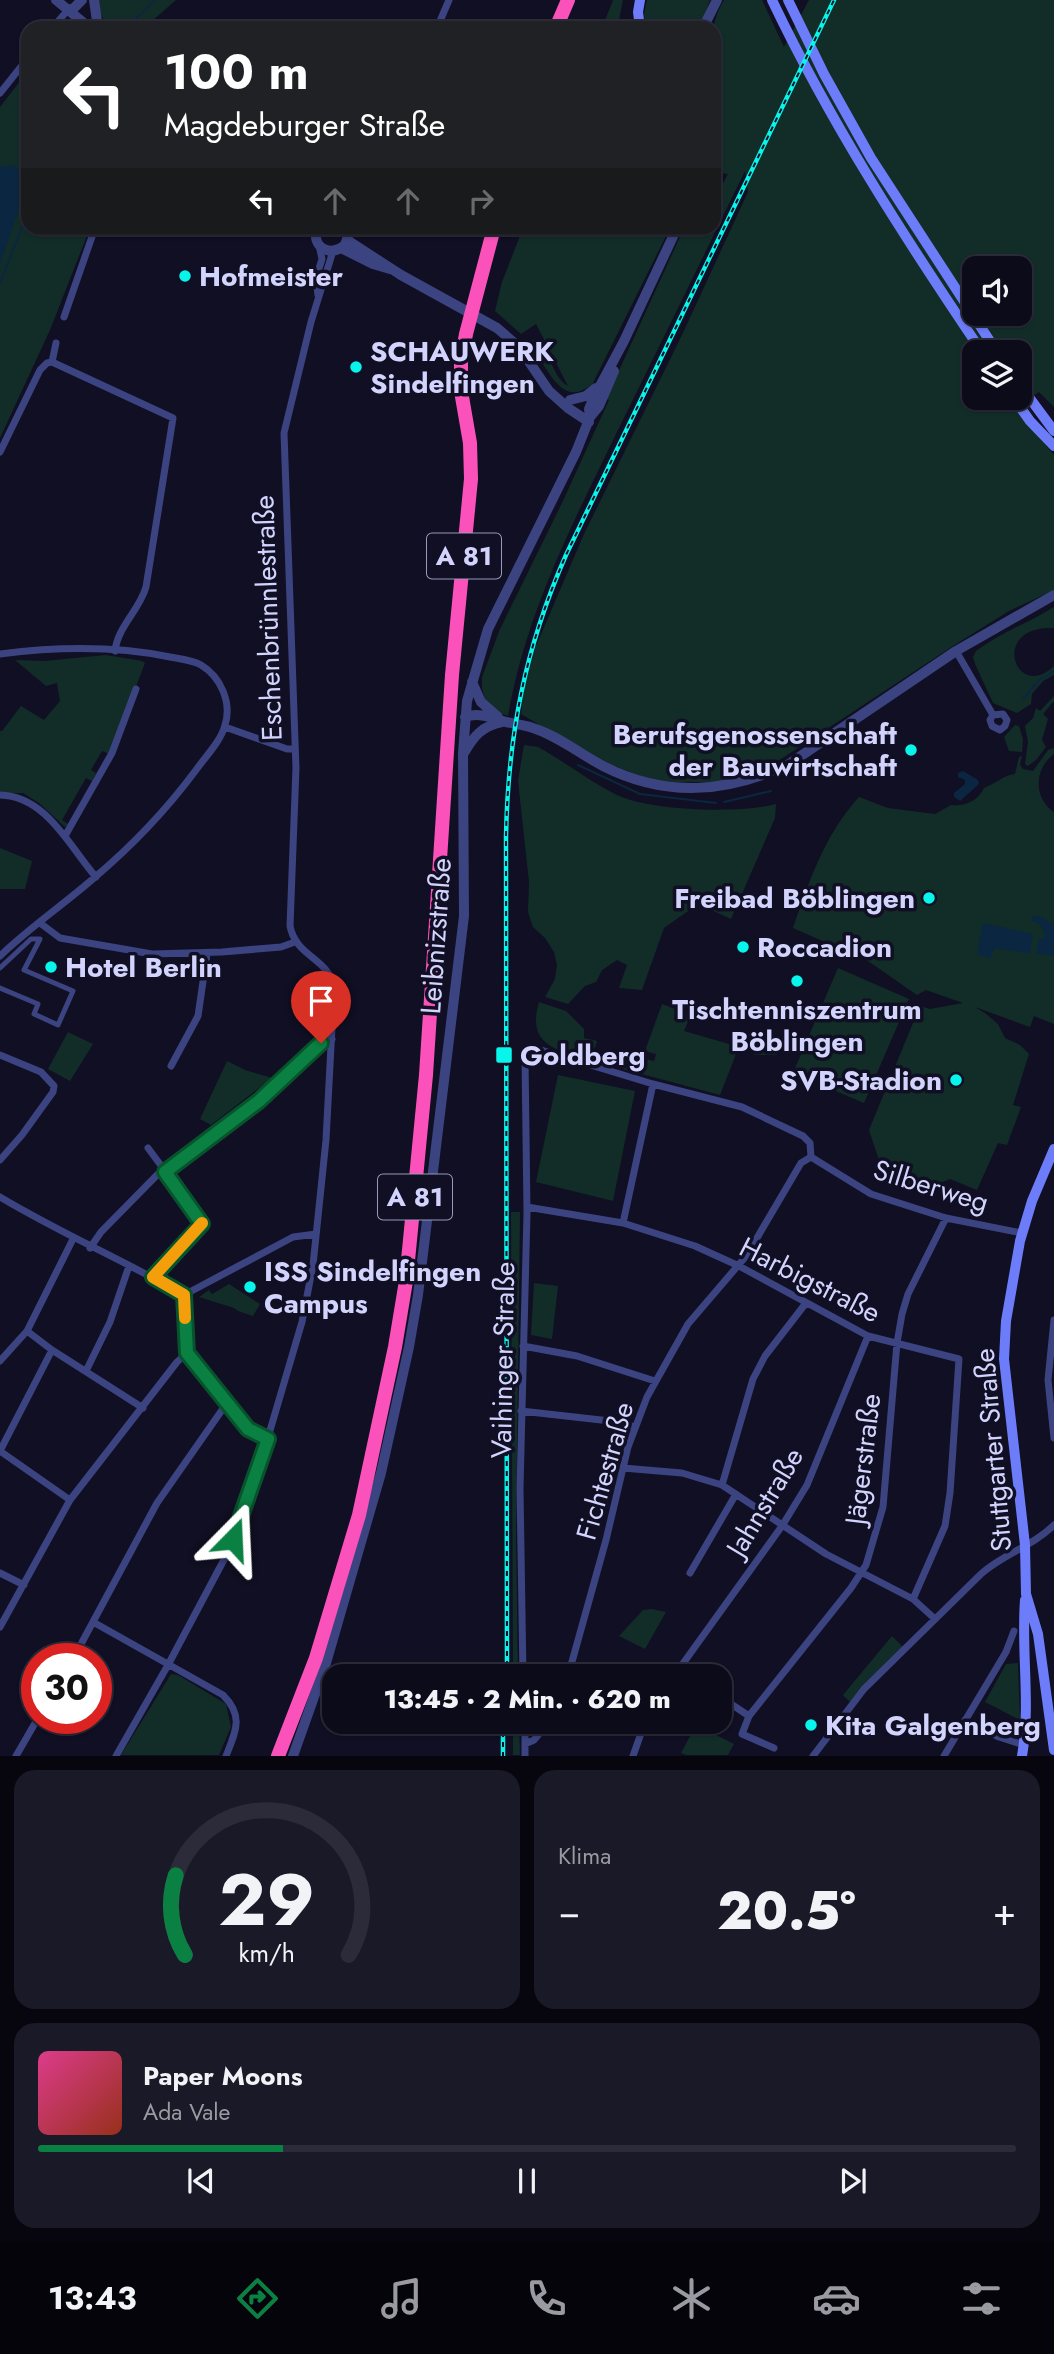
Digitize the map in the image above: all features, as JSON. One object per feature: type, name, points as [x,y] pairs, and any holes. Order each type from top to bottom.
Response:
[{"type":"highway","points":[[559,21],[568,0]]},
{"type":"highway","points":[[567,21],[578,0]]},
{"type":"highway","name":"A 81","points":[[473,295],[487,235]]},
{"type":"highway","name":"A 81","points":[[272,1755],[313,1646],[352,1515],[394,1308],[409,1181],[442,695],[462,495],[462,452],[454,386],[456,352],[492,235]]},
{"type":"highway","name":"A 81","points":[[278,1755],[316,1658],[359,1515],[395,1348],[406,1281],[426,1075],[452,674],[471,479],[471,454],[461,379],[464,327]]},
{"type":"main road","points":[[639,21],[640,0]]},
{"type":"main road","points":[[772,0],[823,102],[866,176],[974,340]]},
{"type":"main road","points":[[788,0],[864,147],[989,340]]},
{"type":"main road","points":[[796,0],[798,16]]},
{"type":"main road","points":[[1032,401],[1054,431]]},
{"type":"main road","points":[[1022,410],[1054,446]]},
{"type":"main road","name":"Stuttgarter Straße","points":[[1054,1149],[1022,1233],[1007,1311],[1004,1359],[1025,1545],[1026,1594],[1035,1622],[1054,1750]]},
{"type":"main road","points":[[1023,1750],[1027,1702],[1024,1651],[1026,1594]]},
{"type":"street","points":[[56,0],[74,8],[82,0]]},
{"type":"street","points":[[93,0],[97,21]]},
{"type":"street","points":[[441,21],[449,0]]},
{"type":"street","points":[[706,21],[717,0]]},
{"type":"street","points":[[57,21],[70,5]]},
{"type":"street","points":[[70,5],[84,21]]},
{"type":"street","points":[[710,21],[711,12]]},
{"type":"street","points":[[0,93],[21,67]]},
{"type":"street","points":[[64,317],[92,235]]},
{"type":"street","points":[[316,235],[318,245],[325,250],[340,247],[394,270],[484,319],[510,337],[554,396],[589,419]]},
{"type":"street","points":[[340,247],[344,235]]},
{"type":"street","points":[[589,419],[589,409],[674,235]]},
{"type":"street","name":"Eschenbrünnlestraße","points":[[318,245],[321,259],[316,278],[318,296]]},
{"type":"street","name":"Eschenbrünnlestraße","points":[[295,942],[290,921],[296,808],[284,433],[318,296],[340,247]]},
{"type":"street","points":[[589,419],[599,406],[622,353],[624,341]]},
{"type":"street","points":[[52,362],[56,343]]},
{"type":"street","points":[[0,452],[40,370],[52,362],[173,418],[146,587],[118,636],[115,651]]},
{"type":"street","points":[[570,400],[589,394],[606,373]]},
{"type":"street","points":[[554,396],[585,407],[589,419]]},
{"type":"street","name":"Leibnizstraße","points":[[293,1755],[326,1663],[380,1473],[409,1347],[425,1242],[464,916],[463,753],[465,717],[472,682],[488,629],[561,485],[589,419]]},
{"type":"street","points":[[465,717],[478,714],[532,727],[604,767],[633,778],[680,788],[722,787],[763,776],[789,764],[956,651],[1054,595]]},
{"type":"street","points":[[0,654],[54,650],[115,651],[163,656],[200,665],[222,688],[228,708],[225,727],[198,768],[166,807],[132,844],[96,877],[0,957]]},
{"type":"street","points":[[956,651],[993,715]]},
{"type":"street","points":[[472,682],[481,702],[504,721]]},
{"type":"street","points":[[65,836],[112,753],[136,690]]},
{"type":"street","points":[[465,717],[477,723],[504,721]]},
{"type":"street","points":[[463,753],[477,733],[491,724]]},
{"type":"street","points":[[225,727],[287,749],[295,749]]},
{"type":"street","points":[[0,795],[20,797],[30,802],[65,836],[96,877]]},
{"type":"street","points":[[40,923],[60,938],[123,951],[163,955],[281,947],[295,942],[326,968],[333,979],[326,1140],[309,1291],[303,1318],[268,1439],[227,1554],[169,1665],[116,1755]]},
{"type":"street","points":[[0,968],[31,939],[40,939],[24,970],[73,991],[58,1025],[34,1014],[38,1004],[0,988]]},
{"type":"street","points":[[172,1066],[198,1016],[207,954]]},
{"type":"street","points":[[90,1248],[101,1232],[148,1184],[259,1101],[321,1043],[332,1040]]},
{"type":"street","name":"Silberweg","points":[[531,1047],[741,1107],[776,1121],[808,1140],[811,1157],[871,1194],[946,1218],[1022,1233]]},
{"type":"street","name":"Vaihinger Straße","points":[[523,1664],[522,1411],[527,1207],[524,1063],[531,1047]]},
{"type":"street","points":[[0,1055],[41,1072],[54,1086],[52,1093],[22,1135],[0,1160]]},
{"type":"street","points":[[623,1223],[653,1084]]},
{"type":"street","points":[[148,1148],[202,1224],[153,1277]]},
{"type":"street","name":"Fichtestraße","points":[[571,1664],[635,1427],[655,1381],[695,1315],[739,1266],[800,1163],[811,1157]]},
{"type":"street","points":[[0,1197],[73,1239],[153,1277],[184,1295]]},
{"type":"street","name":"Harbigstraße","points":[[527,1207],[623,1223],[695,1246],[739,1266],[868,1336],[959,1359],[950,1493],[945,1527],[912,1599]]},
{"type":"street","name":"Jägerstraße","points":[[749,1716],[862,1573],[874,1543],[883,1507],[897,1343],[908,1294],[946,1218]]},
{"type":"street","points":[[184,1295],[293,1237],[316,1234]]},
{"type":"street","points":[[0,1361],[27,1331],[73,1239]]},
{"type":"street","points":[[86,1371],[110,1322],[129,1266]]},
{"type":"street","points":[[184,1295],[187,1353],[248,1429],[268,1439]]},
{"type":"street","points":[[722,1485],[753,1379],[765,1356],[806,1303]]},
{"type":"street","points":[[1054,1320],[1048,1380],[1054,1438]]},
{"type":"street","points":[[27,1331],[143,1408]]},
{"type":"street","name":"Jahnstraße","points":[[683,1664],[782,1526],[812,1475],[868,1336]]},
{"type":"street","points":[[523,1346],[577,1356],[655,1381]]},
{"type":"street","points":[[52,1350],[0,1451],[70,1500]]},
{"type":"street","points":[[0,1627],[70,1500],[177,1362],[187,1353]]},
{"type":"street","points":[[82,1643],[157,1503],[222,1410],[229,1404]]},
{"type":"street","points":[[522,1411],[610,1421],[635,1427]]},
{"type":"street","points":[[623,1468],[682,1473],[722,1485],[782,1526],[912,1599],[935,1619]]},
{"type":"street","points":[[690,1573],[736,1494]]},
{"type":"street","points":[[813,1755],[863,1689],[989,1567],[1054,1525]]},
{"type":"street","points":[[0,1573],[24,1585]]},
{"type":"street","points":[[93,1622],[223,1695],[233,1706],[237,1723],[226,1755]]},
{"type":"street","points":[[944,1755],[1006,1652],[1014,1631]]},
{"type":"street","points":[[1006,1652],[1024,1651]]},
{"type":"street","points":[[732,1705],[749,1716],[742,1734],[774,1748]]},
{"type":"street","points":[[965,1720],[1023,1750]]},
{"type":"street","points":[[16,1755],[28,1734]]},
{"type":"street","points":[[525,1734],[525,1755]]},
{"type":"street","points":[[525,1744],[539,1734]]},
{"type":"street","points":[[633,1755],[641,1734]]},
{"type":"green space","points":[[98,0],[176,0],[152,21],[104,21]]},
{"type":"green space","points":[[613,0],[623,0],[619,21],[605,21]]},
{"type":"green space","points":[[647,0],[710,0],[702,21],[645,21]]},
{"type":"green space","points":[[724,0],[762,0],[784,47],[809,0],[1054,0],[1054,407],[1039,392],[1032,397],[1032,340],[962,340],[962,410],[1017,410],[1054,455],[1054,590],[1009,611],[766,769],[720,782],[656,782],[599,760],[521,714],[524,688],[536,646],[584,534],[682,335],[748,192],[745,171],[721,220],[721,187],[728,174],[721,173],[721,21],[715,21]]},
{"type":"green space","points":[[21,80],[21,235],[87,235],[50,330],[0,438],[0,107]]},
{"type":"green space","points":[[520,235],[667,235],[592,385],[579,391],[569,392],[562,388],[530,344],[533,339],[544,348],[558,376],[568,386],[536,324],[521,334],[495,311],[502,282]]},
{"type":"green space","points":[[681,235],[714,235],[552,571],[526,642],[508,716],[496,712],[486,703],[482,677],[500,629],[609,400],[606,399]]},
{"type":"green space","points":[[1054,607],[1054,628],[1033,630],[1021,638],[1015,648],[1015,660],[1020,669],[1029,675],[1040,675],[1054,666],[1054,675],[1043,681],[1032,694],[1031,704],[1017,713],[993,703],[975,664],[973,657],[976,651]]},
{"type":"green space","points":[[106,655],[145,663],[110,754],[102,751],[91,770],[96,773],[92,781],[86,778],[62,820],[68,824],[65,827],[39,803],[23,793],[0,793],[0,731],[21,706],[44,720],[60,701],[57,683],[46,686],[15,660],[44,661]]},
{"type":"green space","points":[[1054,696],[1054,701],[1043,714],[1048,719],[1042,740],[1046,747],[1028,766],[1025,764],[1028,742],[1025,726],[1033,718],[1036,708],[1040,711]]},
{"type":"green space","points":[[1015,725],[1019,726],[1023,739],[1022,752],[1009,751],[1004,737]]},
{"type":"green space","points":[[524,745],[538,747],[617,795],[651,805],[719,810],[776,804],[775,818],[731,919],[698,904],[664,928],[642,990],[619,988],[627,965],[617,960],[602,970],[596,982],[585,986],[568,1004],[545,997],[555,979],[557,965],[554,952],[545,938],[533,927],[528,912],[529,882],[518,781]]},
{"type":"green space","points":[[1054,748],[1054,754],[1047,760],[1040,775],[1039,791],[1047,806],[1054,812],[1054,1024],[1034,1016],[1030,1027],[975,1007],[998,1024],[1005,1038],[1020,1045],[1029,1054],[1013,1105],[1021,1107],[1007,1145],[998,1143],[977,1190],[950,1179],[925,1189],[902,1184],[890,1177],[881,1166],[869,1130],[920,1006],[930,1009],[963,1003],[926,990],[917,995],[868,961],[793,928],[799,910],[827,843],[859,797],[888,808],[935,814],[951,805],[970,802],[984,788],[1015,774],[1019,757],[1022,756],[1020,765],[1023,769],[1033,771],[1048,750]]},
{"type":"green space","points":[[0,848],[32,861],[25,889],[0,889]]},
{"type":"green space","points":[[838,968],[909,999],[864,1103],[793,1073]]},
{"type":"green space","points":[[539,1002],[566,1011],[584,1029],[584,1038],[597,1041],[591,1060],[547,1044],[537,1028]]},
{"type":"green space","points":[[662,1004],[691,1015],[684,1031],[736,1046],[738,1049],[720,1095],[623,1069],[625,1058],[633,1061],[637,1049],[640,1050],[638,1057],[654,1061],[656,1054],[645,1051]]},
{"type":"green space","points":[[68,1032],[93,1044],[70,1081],[48,1069]]},
{"type":"green space","points":[[777,1042],[777,1055],[754,1055],[754,1043]]},
{"type":"green space","points":[[227,1061],[272,1078],[211,1125],[200,1119]]},
{"type":"green space","points":[[558,1075],[635,1091],[613,1201],[536,1182]]},
{"type":"green space","points":[[511,1212],[520,1212],[516,1536],[518,1664],[513,1664]]},
{"type":"green space","points":[[534,1283],[558,1286],[552,1339],[531,1335]]},
{"type":"green space","points":[[229,1284],[260,1304],[253,1316],[199,1297],[209,1290],[212,1294]]},
{"type":"green space","points":[[643,1610],[666,1612],[645,1649],[619,1636]]},
{"type":"green space","points":[[892,1636],[905,1649],[852,1704],[843,1695]]},
{"type":"green space","points":[[1018,1663],[1020,1720],[985,1702],[1006,1664]]},
{"type":"green space","points":[[171,1674],[178,1675],[226,1704],[231,1727],[219,1755],[121,1755]]},
{"type":"green space","points":[[513,1734],[519,1734],[520,1755],[513,1755]]},
{"type":"green space","points":[[691,1734],[714,1734],[734,1744],[728,1755],[681,1753]]},
{"type":"water","points":[[13,165],[21,171],[21,203],[0,264],[0,167]]},
{"type":"water","points":[[963,771],[978,780],[979,784],[960,801],[954,797],[954,793],[965,784],[965,780],[958,777],[958,773]]},
{"type":"water","points":[[1033,915],[1045,918],[1050,924],[1054,921],[1054,956],[1036,953],[1039,938],[1044,939],[1045,934],[1040,924],[1032,921]]},
{"type":"water","points":[[983,923],[1033,934],[1030,954],[995,948],[990,958],[977,954]]},
{"type":"waterway","points":[[133,21],[155,0]]},
{"type":"waterway","points":[[0,283],[21,230]]},
{"type":"waterway","points":[[1023,699],[1039,680],[1054,671]]},
{"type":"waterway","points":[[578,765],[640,794],[716,803]]},
{"type":"waterway","points":[[724,802],[771,791]]},
{"type":"railway","points":[[721,234],[834,0]]},
{"type":"railway","points":[[507,1664],[506,836],[515,727],[521,692],[540,624],[566,555],[721,235]]},
{"type":"railway","points":[[503,1734],[503,1756]]},
{"type":"slow traffic","points":[[185,1318],[184,1295],[153,1277],[202,1223]]},
{"type":"place","name":"Hofmeister","points":[[185,276]]},
{"type":"place","name":"SCHAUWERK Sindelfingen","points":[[356,367]]},
{"type":"place","name":"Berufsgenossenschaft der Bauwirtschaft","points":[[911,750]]},
{"type":"place","name":"Freibad Böblingen","points":[[929,898]]},
{"type":"place","name":"Roccadion","points":[[743,947]]},
{"type":"place","name":"Hotel Berlin","points":[[51,967]]},
{"type":"place","name":"Tischtenniszentrum Böblingen","points":[[797,981]]},
{"type":"place","name":"Goldberg","points":[[504,1055]]},
{"type":"place","name":"SVB-Stadion","points":[[956,1080]]},
{"type":"place","name":"ISS Sindelfingen Campus","points":[[250,1287]]},
{"type":"place","name":"Kita Galgenberg","points":[[811,1725]]},
{"type":"route","points":[[233,1539],[268,1439],[248,1429],[187,1353],[184,1295],[153,1277],[202,1224],[165,1172],[259,1101],[321,1043]]}]
